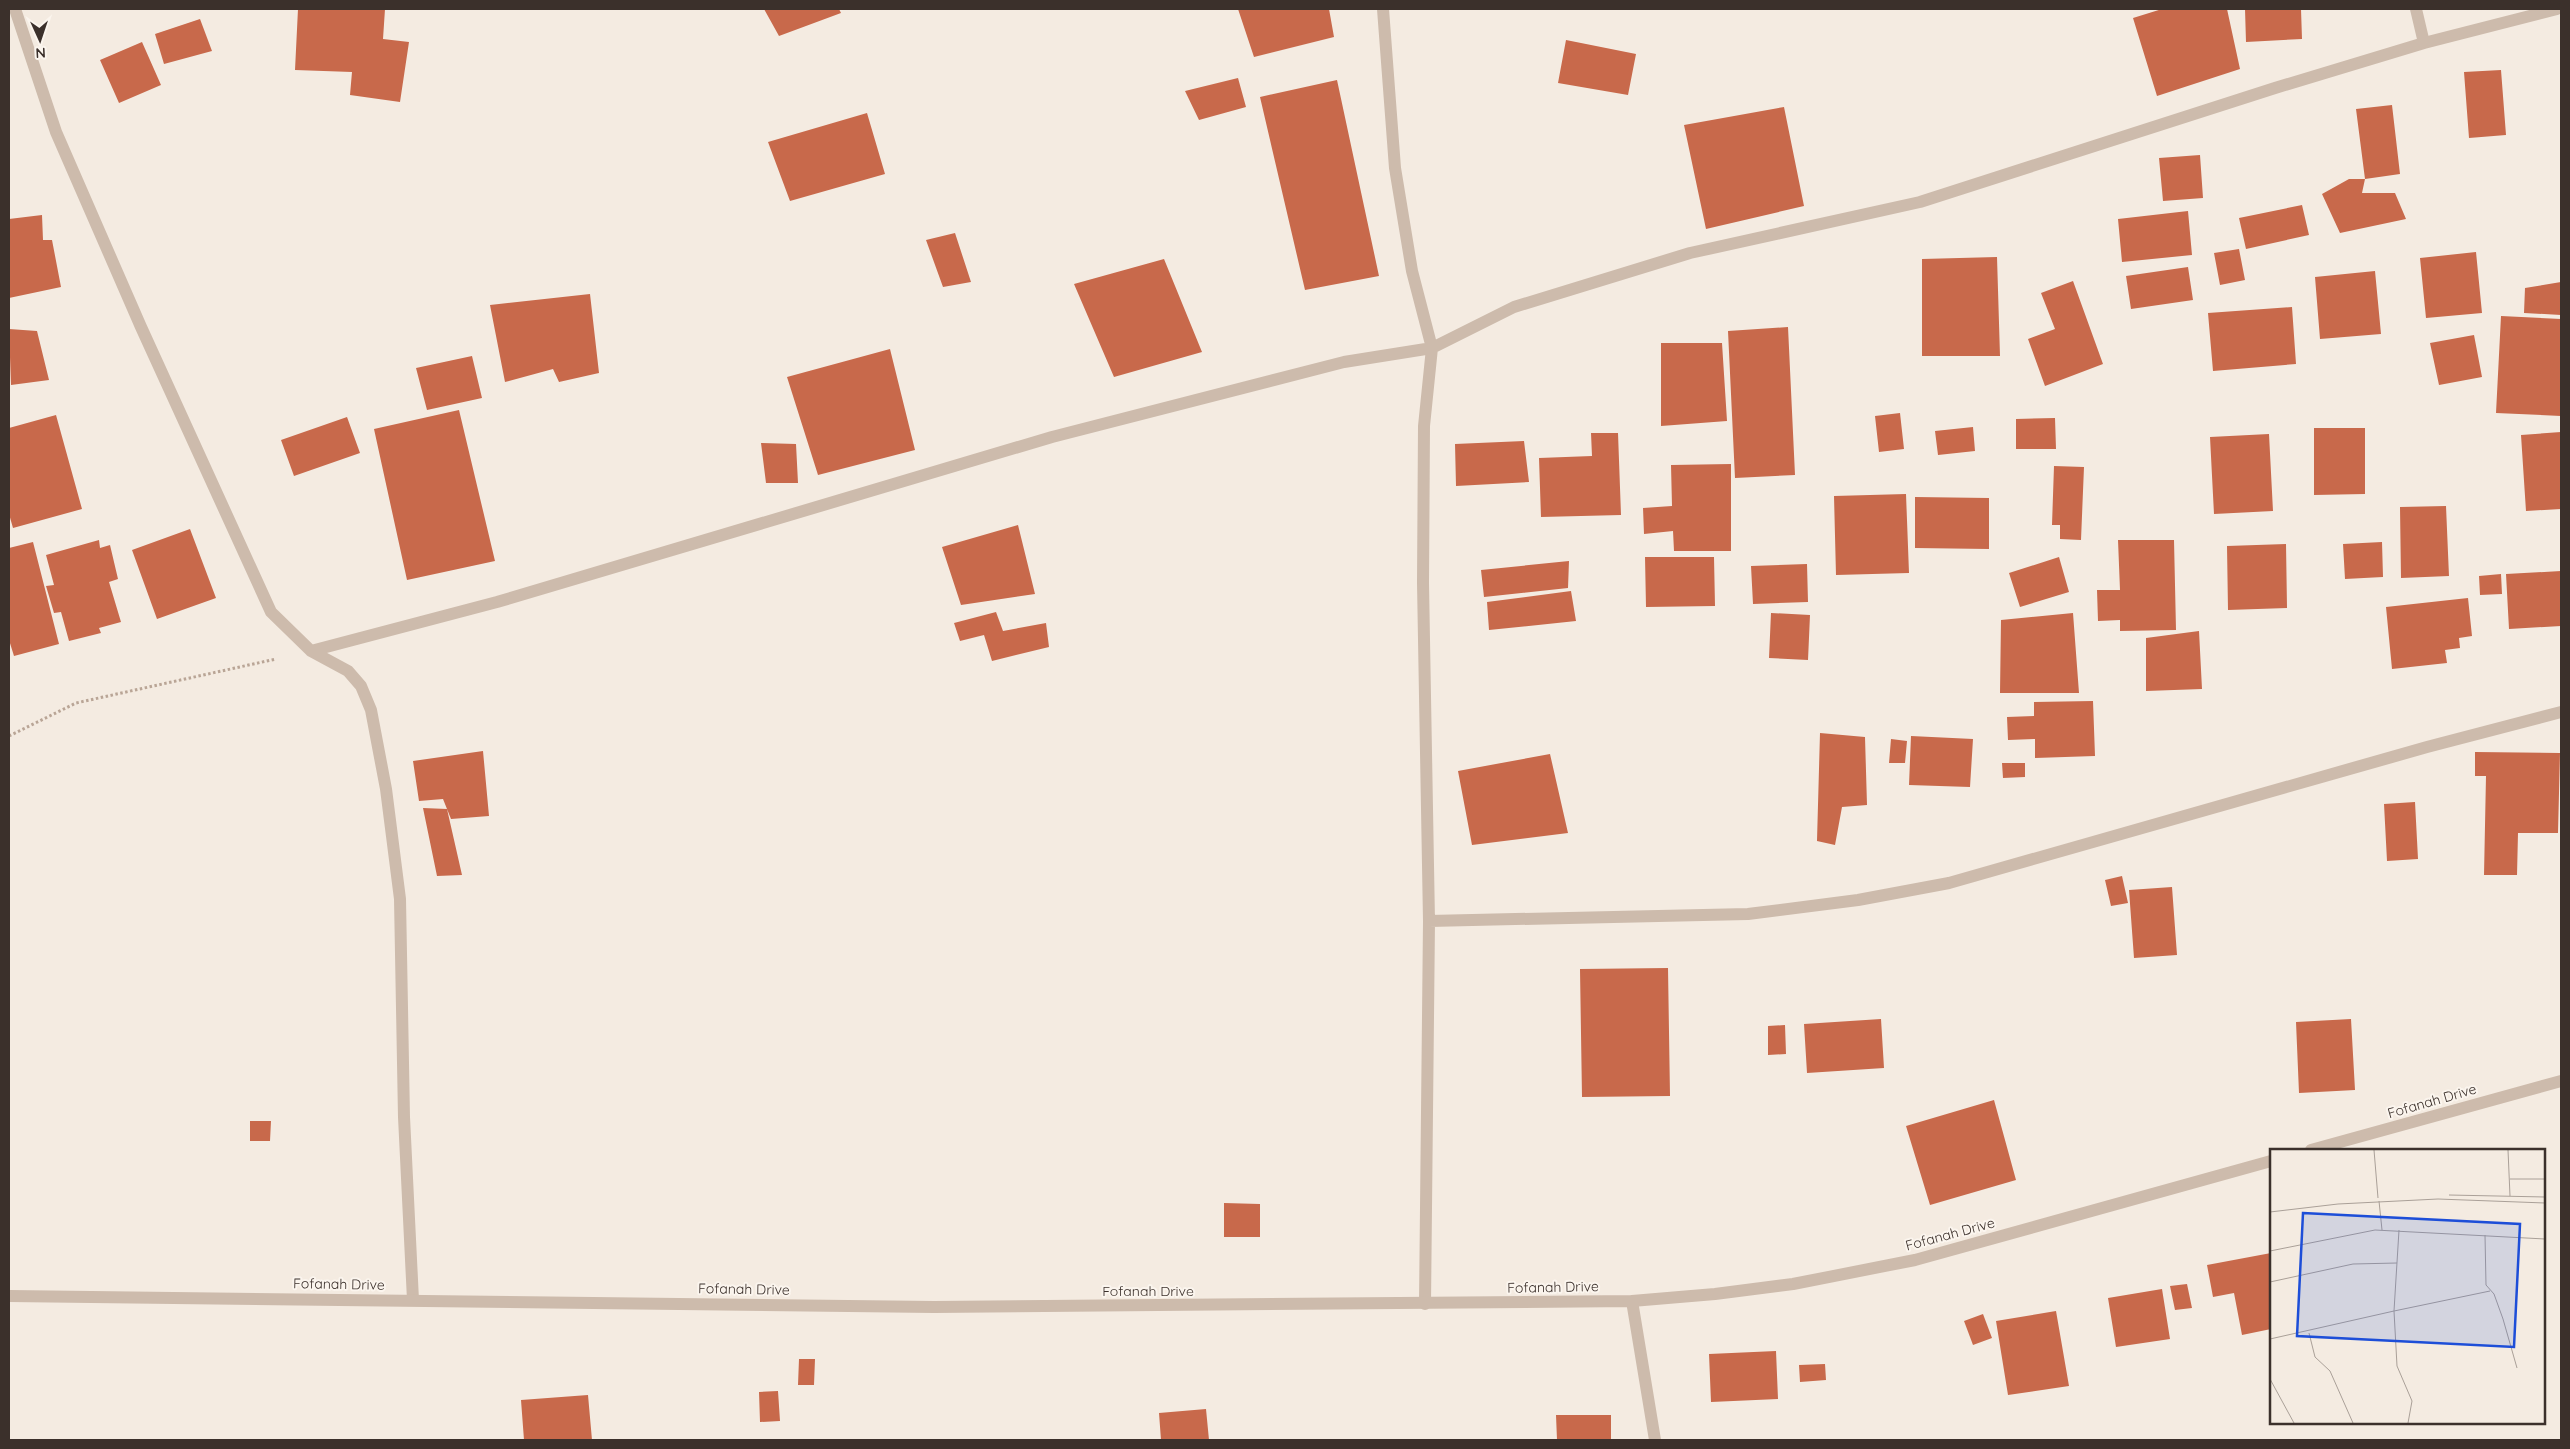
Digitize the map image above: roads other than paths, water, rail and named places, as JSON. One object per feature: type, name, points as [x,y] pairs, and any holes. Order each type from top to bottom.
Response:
[{"type":"street","points":[[15,9],[56,132],[217,497],[272,612],[312,651],[348,671],[361,686],[370,710],[386,789],[400,899],[404,1117],[413,1300]]},
{"type":"street","points":[[1383,9],[1395,168],[1412,271],[1432,348],[1424,426],[1423,574],[1429,921],[1425,1304]]},
{"type":"street","points":[[2416,9],[2424,43]]},
{"type":"street","points":[[312,651],[497,602],[1052,437],[1344,362],[1432,348],[1514,307],[1681,256],[1920,202],[2424,43],[2557,9]]},
{"type":"street","points":[[1429,921],[1748,914],[1858,900],[1949,883],[2427,747],[2561,712]]},
{"type":"street","name":"Fofanah Drive","points":[[2315,1149],[2561,1081]]},
{"type":"street","name":"Fofanah Drive","points":[[9,1296],[934,1307],[1632,1301],[1715,1294],[1792,1284],[1915,1260],[2270,1161]]},
{"type":"street","points":[[1632,1301],[1655,1440]]}]
